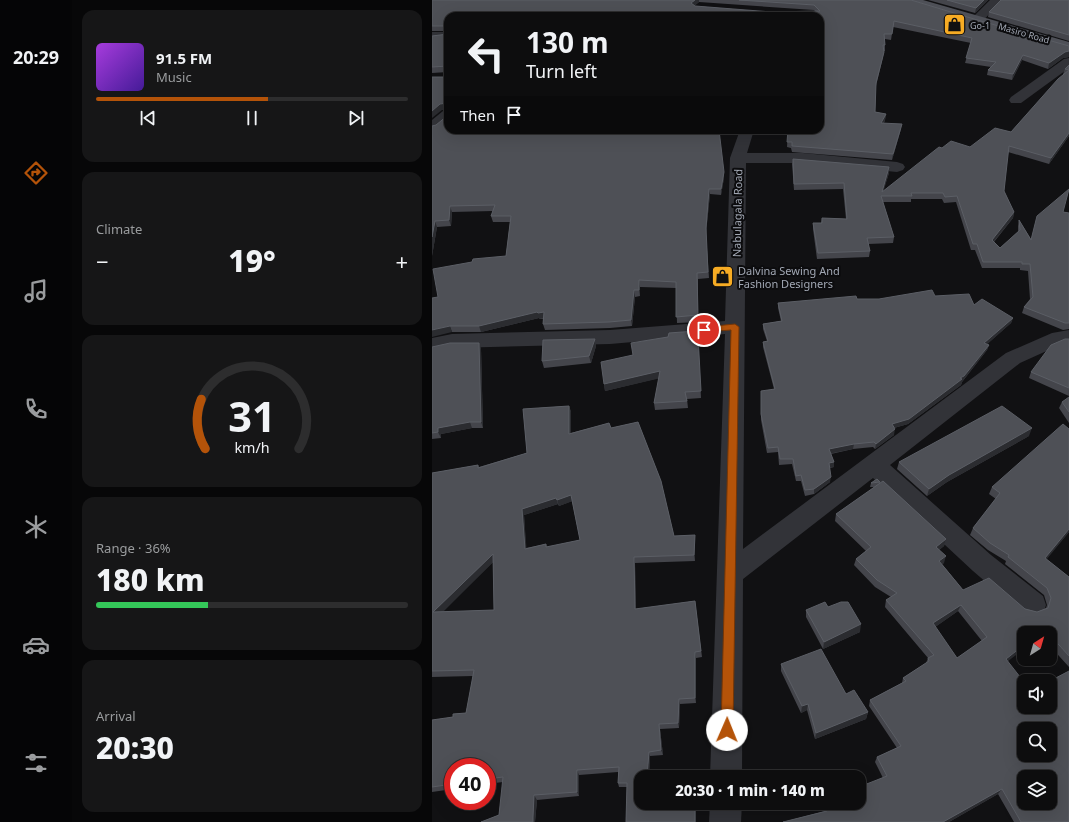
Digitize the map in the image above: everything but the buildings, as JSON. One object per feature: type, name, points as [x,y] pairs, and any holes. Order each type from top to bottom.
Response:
[{"type":"main road","name":"Masiro Road","points":[[910,0],[1069,46]]},
{"type":"street","points":[[977,20],[996,0]]},
{"type":"street","points":[[432,37],[433,35],[444,35]]},
{"type":"street","points":[[1016,100],[1069,62]]},
{"type":"street","points":[[432,127],[444,117]]},
{"type":"street","name":"Nabulagala Road","points":[[726,770],[738,158],[746,134]]},
{"type":"street","points":[[738,158],[803,158],[897,167]]},
{"type":"street","points":[[432,345],[452,341],[610,337],[735,327]]},
{"type":"street","points":[[730,574],[1012,358],[1059,338],[1069,337]]},
{"type":"street","points":[[873,464],[982,564],[1033,605]]},
{"type":"street","points":[[725,822],[726,810]]},
{"type":"place","name":"Go-1","points":[[955,25]]},
{"type":"place","name":"Dalvina Sewing And Fashion Designers","points":[[722,276]]},
{"type":"route","points":[[704,330],[735,327],[727,730]]}]
